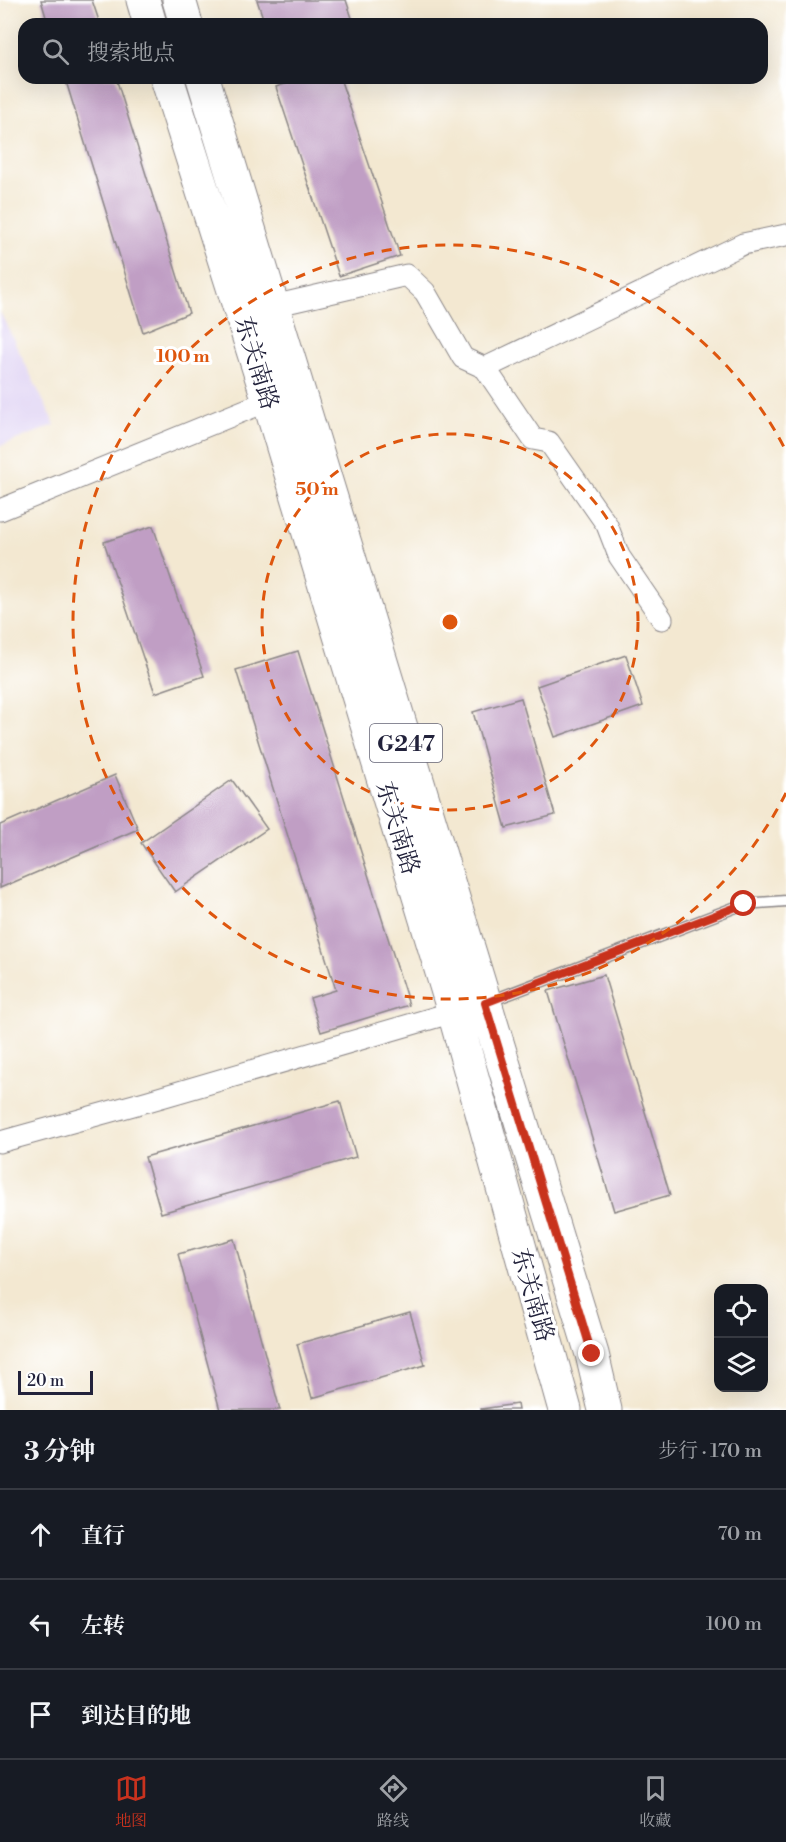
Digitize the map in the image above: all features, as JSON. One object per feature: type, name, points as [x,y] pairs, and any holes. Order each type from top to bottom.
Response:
[{"type":"main road","points":[[143,0],[148,18]]},
{"type":"main road","points":[[179,0],[184,18]]},
{"type":"main road","name":"东关南路","points":[[169,84],[269,401],[454,1012],[565,1410]]},
{"type":"main road","name":"G247","points":[[205,84],[592,1354],[605,1410]]},
{"type":"street","points":[[484,368],[743,244],[786,235]]},
{"type":"street","points":[[273,306],[408,275],[424,292],[463,358],[484,368],[533,439],[549,442],[607,525],[619,556],[662,619]]},
{"type":"street","points":[[0,510],[299,389]]},
{"type":"street","points":[[0,1142],[485,1003]]},
{"type":"lane","points":[[485,1003],[744,904],[786,901]]},
{"type":"shaded area","points":[[0,312],[55,425],[0,446]]},
{"type":"building","points":[[41,0],[92,0],[98,18],[46,18]]},
{"type":"building","points":[[257,0],[346,0],[352,18],[263,18]]},
{"type":"building","points":[[67,84],[118,84],[189,313],[143,332]]},
{"type":"building","points":[[285,84],[342,84],[400,256],[339,276],[276,87]]},
{"type":"building","points":[[153,526],[204,676],[155,693],[104,542]]},
{"type":"building","points":[[298,651],[409,1005],[321,1032],[310,998],[336,990],[236,670]]},
{"type":"building","points":[[626,655],[643,706],[555,737],[537,686]]},
{"type":"building","points":[[521,698],[555,815],[506,828],[473,712]]},
{"type":"building","points":[[115,775],[138,829],[0,888],[0,825]]},
{"type":"building","points":[[232,780],[267,829],[175,892],[141,843]]},
{"type":"building","points":[[604,975],[670,1195],[614,1211],[548,991]]},
{"type":"building","points":[[340,1101],[356,1157],[161,1213],[145,1157]]},
{"type":"building","points":[[234,1239],[280,1410],[220,1410],[178,1254]]},
{"type":"building","points":[[410,1312],[425,1365],[312,1398],[297,1344]]},
{"type":"building","points":[[517,1404],[518,1410],[481,1410],[481,1409]]},
{"type":"route","points":[[592,1354],[485,1003],[744,904]]}]
